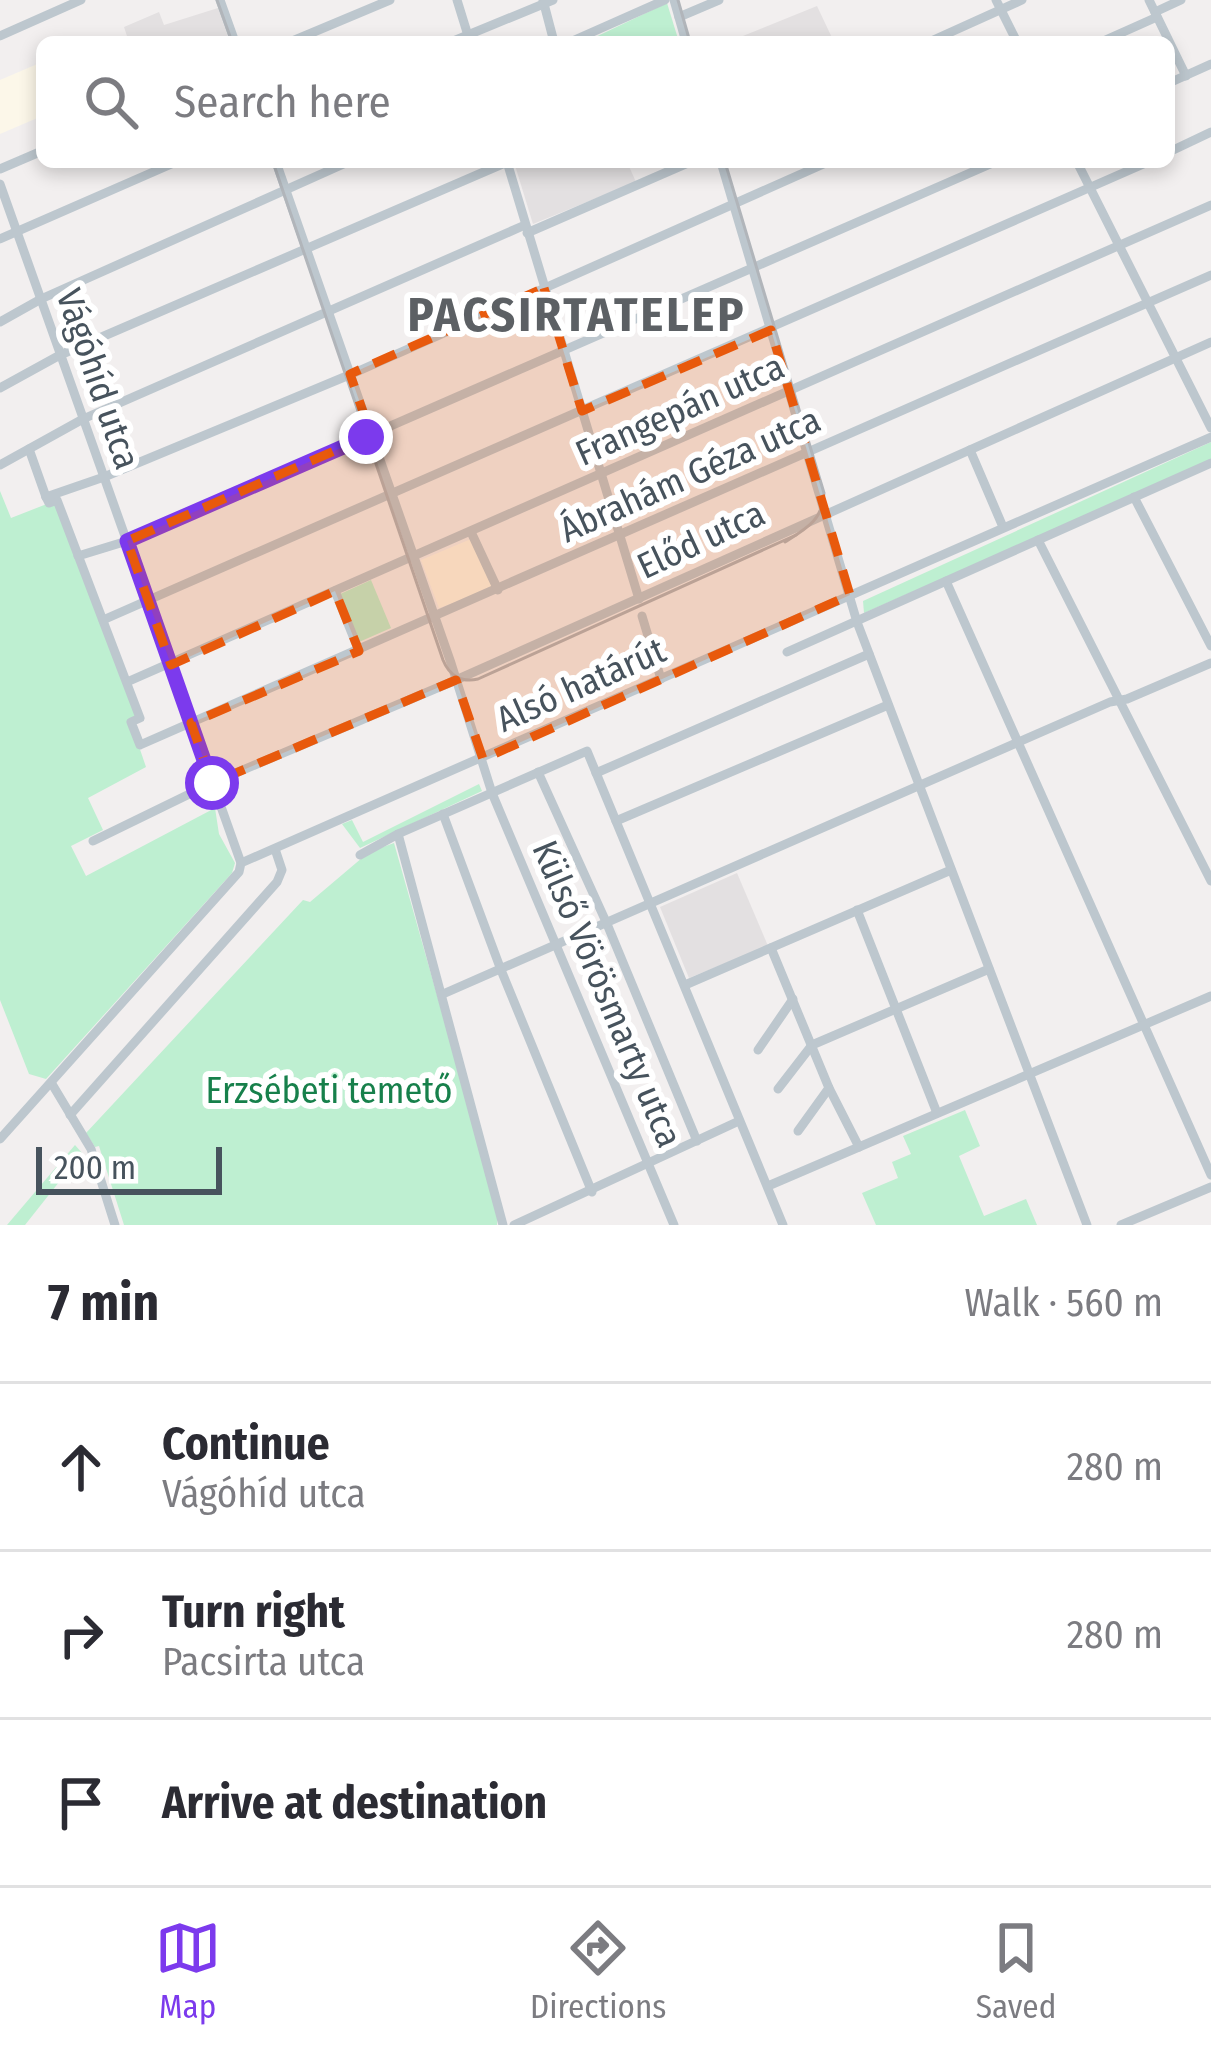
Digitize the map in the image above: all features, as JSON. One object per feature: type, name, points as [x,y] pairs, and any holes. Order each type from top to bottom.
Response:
[{"type":"street","points":[[0,36],[81,0]]},
{"type":"street","points":[[304,36],[389,0]]},
{"type":"street","points":[[458,0],[468,36]]},
{"type":"street","points":[[584,36],[670,0],[684,36]]},
{"type":"street","points":[[679,17],[719,0]]},
{"type":"street","points":[[940,36],[998,5],[1022,0]]},
{"type":"street","points":[[1149,0],[1166,36]]},
{"type":"street","points":[[1113,36],[1181,0]]},
{"type":"street","points":[[473,36],[546,1],[553,36]]},
{"type":"street","points":[[225,2],[234,36]]},
{"type":"street","points":[[998,5],[1014,36]]},
{"type":"street","points":[[1175,54],[1186,76]]},
{"type":"street","points":[[1175,81],[1211,64]]},
{"type":"street","points":[[1175,149],[1211,132]]},
{"type":"street","points":[[0,169],[36,154]]},
{"type":"street","points":[[0,239],[162,168]]},
{"type":"street","name":"Külső Vörösmarty utca","points":[[278,168],[491,789],[674,1225]]},
{"type":"street","points":[[0,322],[41,299],[333,168]]},
{"type":"street","points":[[0,388],[60,355],[493,168]]},
{"type":"street","points":[[509,168],[639,599]]},
{"type":"street","points":[[0,465],[83,419],[328,310],[675,168]]},
{"type":"street","points":[[723,168],[857,621],[1088,1225]]},
{"type":"street","points":[[46,497],[350,374],[815,168]]},
{"type":"street","points":[[78,556],[127,541],[981,168]]},
{"type":"street","points":[[1080,168],[1199,394],[1211,432]]},
{"type":"street","points":[[104,620],[1135,168]]},
{"type":"street","name":"Vágóhíd utca","points":[[0,184],[241,863]]},
{"type":"street","name":"Frangepán utca","points":[[127,682],[1211,205]]},
{"type":"street","name":"Ábrahám Géza utca","points":[[127,682],[140,718],[131,722],[140,745],[1211,275]]},
{"type":"street","name":"Előd utca","points":[[93,842],[212,783],[456,680],[1211,342]]},
{"type":"street","name":"Alsó határút","points":[[0,1139],[239,872],[241,863],[1211,432]]},
{"type":"street","points":[[29,449],[49,503],[57,500],[127,682]]},
{"type":"street","points":[[970,450],[1003,527]]},
{"type":"street","points":[[787,652],[1211,464]]},
{"type":"street","points":[[1134,497],[1211,646]]},
{"type":"street","points":[[470,532],[498,590]]},
{"type":"street","points":[[1038,540],[1211,881]]},
{"type":"street","points":[[946,581],[1211,1175]]},
{"type":"street","points":[[335,592],[359,652]]},
{"type":"street","points":[[642,616],[662,679]]},
{"type":"street","points":[[783,1225],[596,773],[869,654]]},
{"type":"street","points":[[443,994],[1016,743],[1211,663]]},
{"type":"street","points":[[616,821],[888,705]]},
{"type":"street","name":"Alsó határút","points":[[360,854],[491,789],[587,751],[596,773]]},
{"type":"street","points":[[538,772],[697,1141]]},
{"type":"street","points":[[443,814],[592,1192]]},
{"type":"street","points":[[398,833],[503,1225]]},
{"type":"street","points":[[70,1115],[277,883],[282,870],[274,849]]},
{"type":"street","points":[[685,985],[951,869]]},
{"type":"street","points":[[856,910],[937,1112]]},
{"type":"street","points":[[771,948],[859,1147]]},
{"type":"street","points":[[778,1089],[812,1045],[989,969]]},
{"type":"street","points":[[768,1186],[1211,996]]},
{"type":"street","points":[[758,1050],[794,1000]]},
{"type":"street","points":[[52,1084],[91,1149],[115,1225]]},
{"type":"street","points":[[798,1131],[829,1088]]},
{"type":"street","points":[[514,1225],[740,1121]]},
{"type":"street","points":[[1121,1225],[1211,1187]]},
{"type":"street","points":[[1153,1212],[1158,1225]]},
{"type":"highlighted area","points":[[544,288],[582,411],[771,330],[850,595],[483,759],[456,680],[212,783],[191,723],[359,651],[335,591],[171,665],[127,541],[371,435],[350,374]]},
{"type":"shaded area","points":[[817,6],[831,36],[743,36]]},
{"type":"shaded area","points":[[218,8],[228,36],[127,36],[124,27],[159,12],[164,25]]},
{"type":"shaded area","points":[[36,65],[36,119],[0,134],[0,80]]},
{"type":"shaded area","points":[[516,168],[630,168],[636,182],[533,224]]},
{"type":"shaded area","points":[[471,539],[494,588],[439,608],[421,560]]},
{"type":"shaded area","points":[[737,873],[768,946],[689,978],[660,907]]},
{"type":"green space","points":[[667,3],[677,36],[598,36]]},
{"type":"green space","points":[[1211,442],[1211,461],[864,613],[863,601]]},
{"type":"green space","points":[[0,491],[11,518],[57,500],[140,718],[131,723],[146,767],[88,798],[103,830],[71,846],[86,876],[215,808],[219,834],[235,863],[232,873],[46,1079],[29,1074],[0,1000]]},
{"type":"green space","points":[[371,580],[391,628],[359,642],[338,595]]},
{"type":"green space","points":[[479,784],[482,791],[360,848],[342,824],[352,820],[363,842]]},
{"type":"green space","name":"Erzsébeti temető","points":[[394,843],[498,1211],[497,1225],[124,1225],[99,1146],[86,1133],[303,900],[310,902],[369,852]]},
{"type":"green space","points":[[965,1110],[980,1146],[959,1156],[984,1216],[1026,1199],[1037,1225],[876,1225],[862,1193],[898,1178],[892,1162],[911,1154],[903,1136]]},
{"type":"green space","points":[[75,1145],[82,1153],[25,1225],[7,1225]]},
{"type":"tram line","points":[[217,0],[230,36]]},
{"type":"tram line","points":[[678,0],[688,36]]},
{"type":"tram line","points":[[275,168],[443,660],[456,677],[478,679],[796,535]]},
{"type":"tram line","points":[[727,168],[824,493],[817,517],[785,542]]},
{"type":"district","name":"PACSIRTATELEP","points":[[577,315]]},
{"type":"route","points":[[212,783],[127,541],[366,437]]}]
